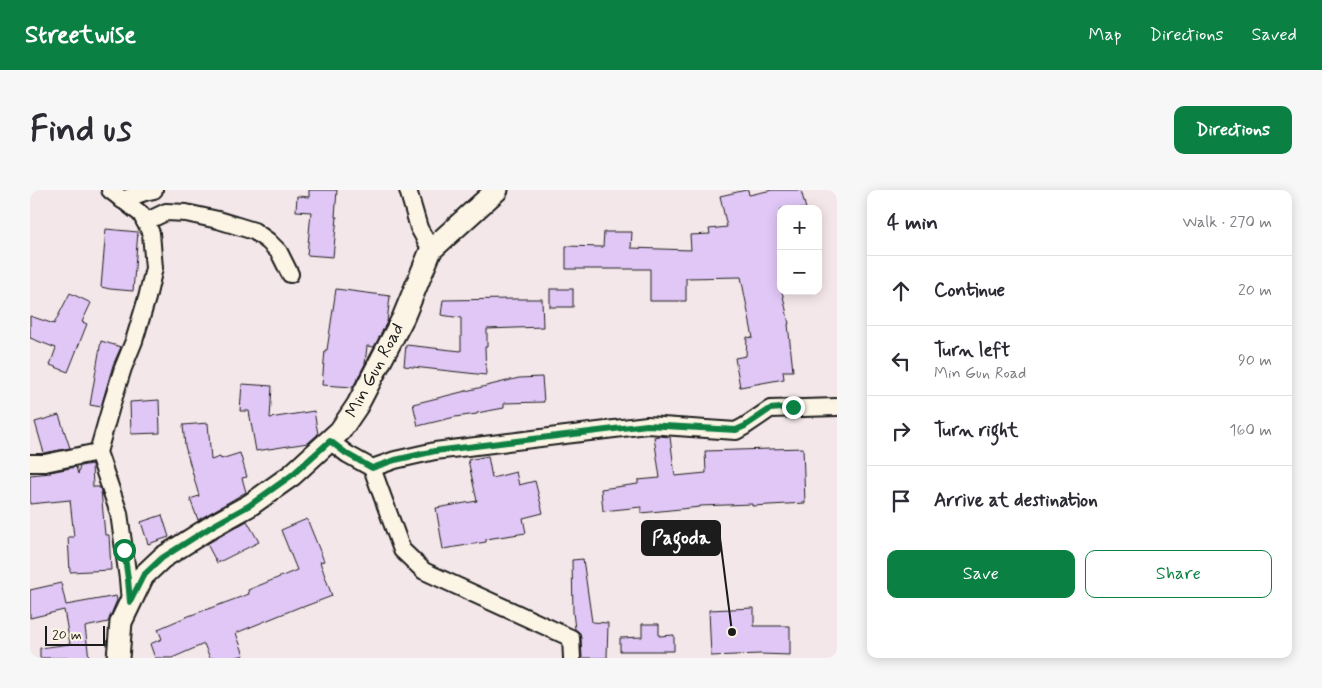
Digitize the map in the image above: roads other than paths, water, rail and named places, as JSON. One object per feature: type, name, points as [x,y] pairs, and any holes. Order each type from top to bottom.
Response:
[{"type":"street","points":[[116,195],[154,190]]},
{"type":"street","points":[[408,190],[419,228],[431,250]]},
{"type":"street","name":"Min Gun Road","points":[[118,658],[122,622],[143,576],[162,558],[250,505],[292,475],[340,431],[358,406],[403,318],[431,250],[497,190]]},
{"type":"street","points":[[116,195],[141,214],[151,233],[154,268],[134,341],[120,377],[98,452],[119,513],[130,602]]},
{"type":"street","points":[[145,222],[166,212],[186,213],[254,231],[279,252],[290,274]]},
{"type":"street","points":[[372,468],[395,460],[435,451],[647,425],[736,430],[770,409],[837,407]]},
{"type":"street","points":[[330,441],[347,454],[372,468],[402,550],[424,571],[571,638],[572,658]]},
{"type":"street","points":[[30,463],[45,463],[98,452]]},
{"type":"place","name":"Pagoda","points":[[732,632]]}]
